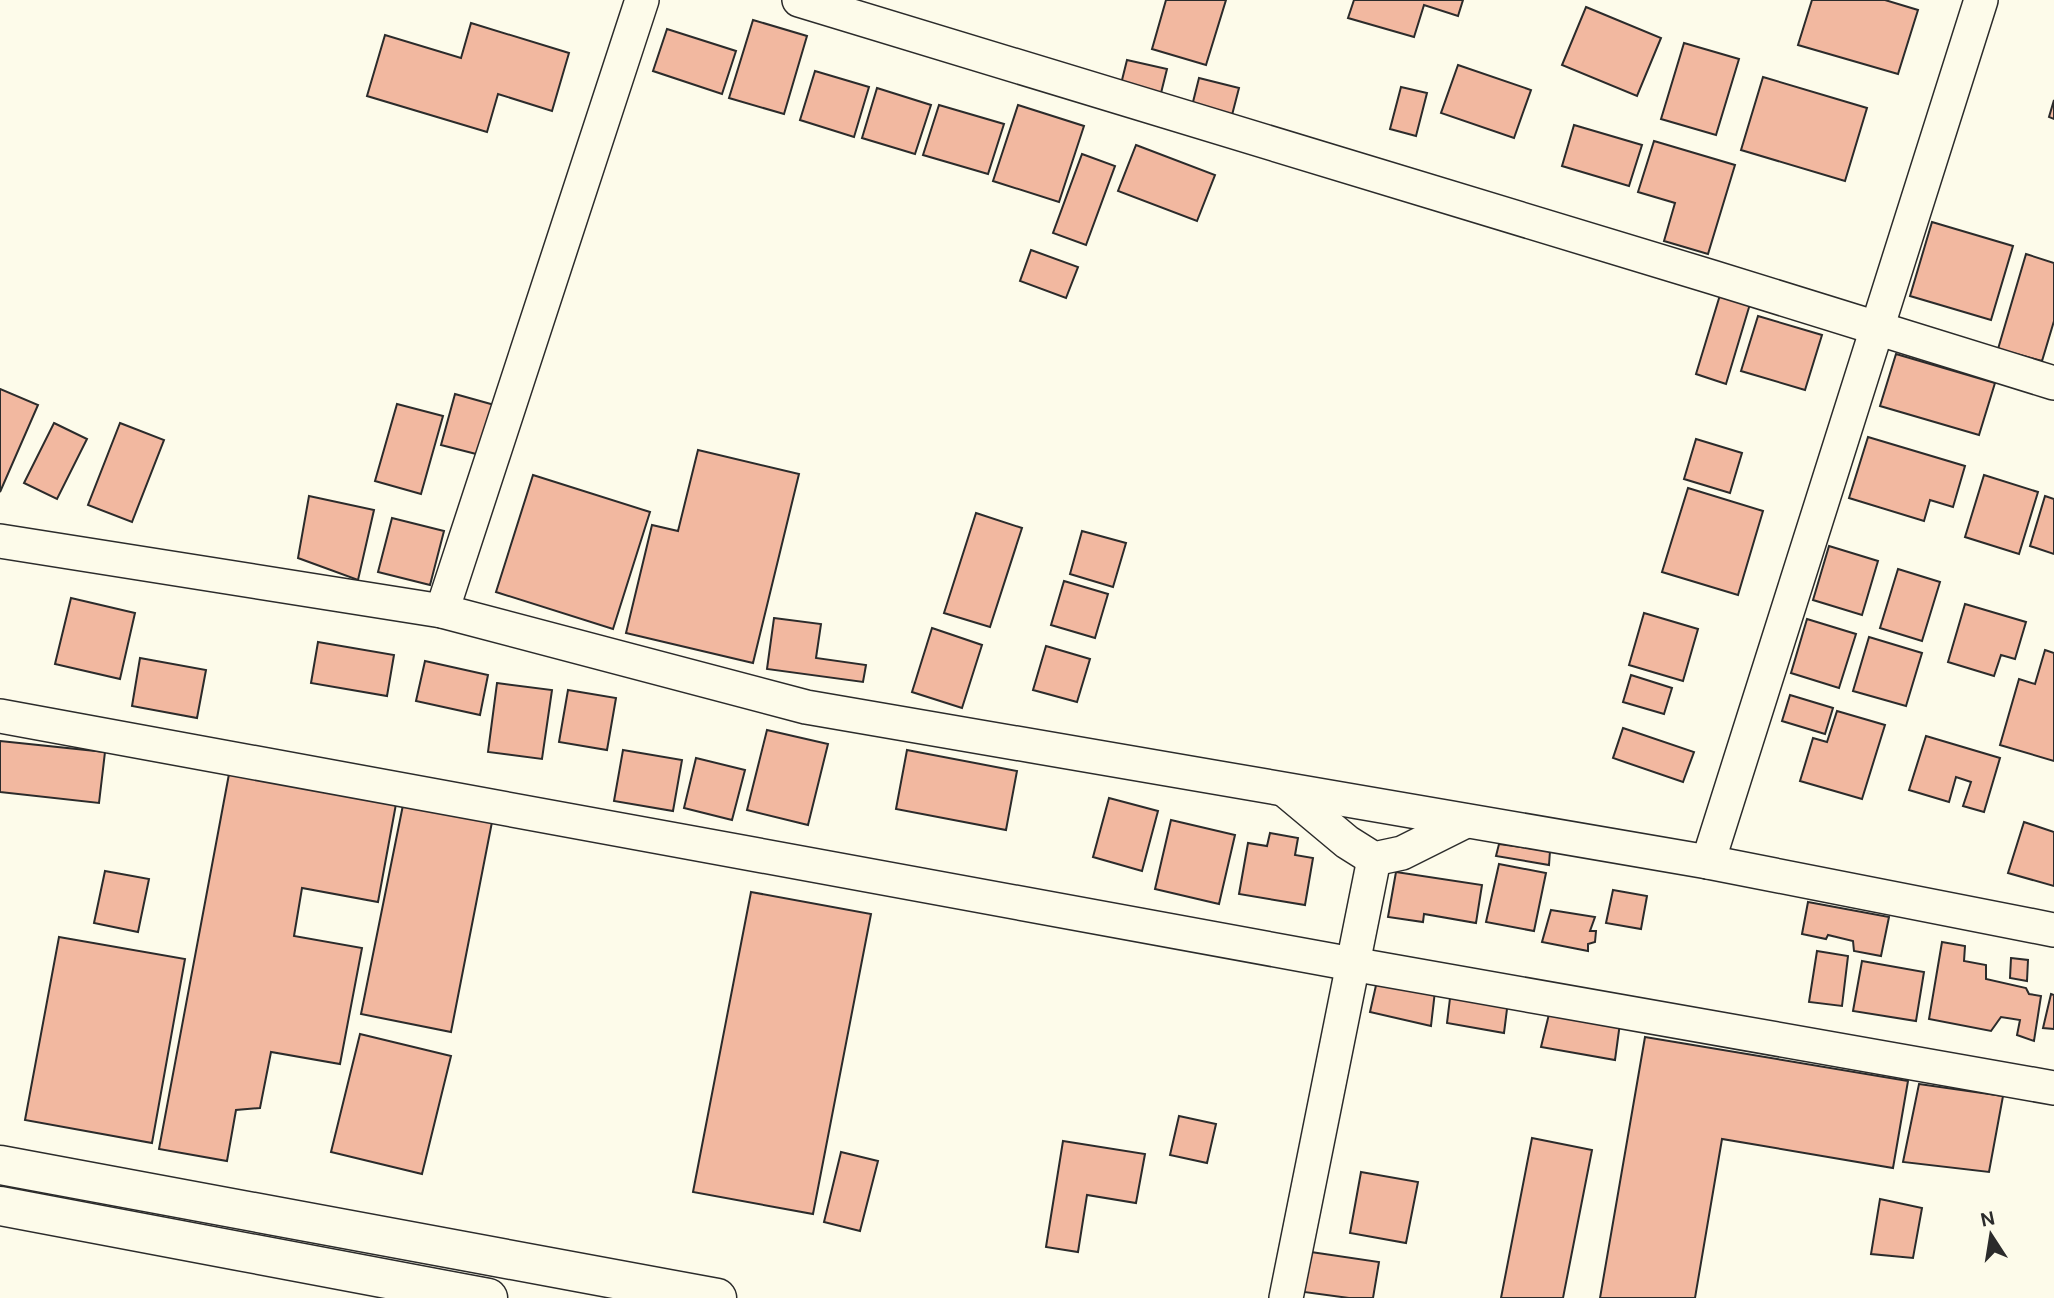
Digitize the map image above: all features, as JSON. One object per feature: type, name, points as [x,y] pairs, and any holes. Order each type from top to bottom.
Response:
[{"type":"street","points":[[442,611],[642,0]]},
{"type":"street","points":[[799,0],[2054,383]]},
{"type":"street","points":[[1708,862],[1981,0]]},
{"type":"street","points":[[0,541],[442,611],[806,707],[1708,862],[2054,930]]},
{"type":"street","points":[[0,716],[1352,964],[2054,1088]]},
{"type":"street","points":[[1284,789],[1347,842],[1374,859],[1402,853],[1466,821]]},
{"type":"street","points":[[1286,1298],[1374,859]]},
{"type":"street","points":[[0,1165],[717,1298]]},
{"type":"street","points":[[0,1206],[488,1298]]},
{"type":"building","points":[[1166,0],[1226,0],[1206,65],[1152,49]]},
{"type":"building","points":[[1354,0],[1463,0],[1458,16],[1424,5],[1414,37],[1348,18]]},
{"type":"building","points":[[1812,0],[1885,0],[1918,10],[1898,74],[1798,45]]},
{"type":"building","points":[[1586,7],[1661,38],[1637,96],[1562,65]]},
{"type":"building","points":[[753,20],[807,36],[784,114],[729,98]]},
{"type":"building","points":[[471,23],[569,53],[552,111],[498,94],[487,132],[367,96],[385,35],[461,58]]},
{"type":"building","points":[[667,29],[736,51],[722,94],[653,71]]},
{"type":"building","points":[[1684,43],[1739,59],[1716,135],[1661,119]]},
{"type":"building","points":[[1127,60],[1167,69],[1160,97],[1120,88]]},
{"type":"building","points":[[1458,65],[1531,90],[1514,138],[1441,113]]},
{"type":"building","points":[[815,71],[869,87],[854,137],[800,120]]},
{"type":"building","points":[[1763,77],[1867,108],[1845,181],[1741,150]]},
{"type":"building","points":[[1199,78],[1239,88],[1232,115],[1192,106]]},
{"type":"building","points":[[1401,87],[1427,93],[1416,136],[1390,129]]},
{"type":"building","points":[[877,88],[931,105],[915,154],[862,138]]},
{"type":"building","points":[[2054,100],[2054,119],[2049,117]]},
{"type":"building","points":[[939,105],[1004,124],[988,174],[923,155]]},
{"type":"building","points":[[1018,105],[1084,126],[1059,202],[993,181]]},
{"type":"building","points":[[1574,125],[1642,145],[1629,186],[1562,166]]},
{"type":"building","points":[[1654,141],[1735,165],[1708,254],[1664,241],[1675,203],[1638,192]]},
{"type":"building","points":[[1136,145],[1215,175],[1197,221],[1118,191]]},
{"type":"building","points":[[1082,154],[1115,166],[1086,245],[1053,233]]},
{"type":"building","points":[[1932,222],[2013,246],[1991,320],[1910,296]]},
{"type":"building","points":[[1031,250],[1078,267],[1066,298],[1020,281]]},
{"type":"building","points":[[2026,254],[2054,263],[2054,321],[2042,361],[1998,349]]},
{"type":"building","points":[[1720,295],[1750,304],[1726,384],[1696,374]]},
{"type":"building","points":[[1758,316],[1822,335],[1805,390],[1741,371]]},
{"type":"building","points":[[1896,354],[1995,383],[1979,435],[1880,406]]},
{"type":"building","points":[[0,389],[38,405],[0,492]]},
{"type":"building","points":[[455,394],[498,406],[484,456],[441,445]]},
{"type":"building","points":[[397,404],[443,416],[421,494],[375,481]]},
{"type":"building","points":[[54,423],[87,439],[57,499],[24,483]]},
{"type":"building","points":[[120,423],[164,440],[132,522],[88,505]]},
{"type":"building","points":[[1868,437],[1965,466],[1953,507],[1930,500],[1924,521],[1849,498]]},
{"type":"building","points":[[1696,439],[1742,453],[1730,493],[1684,479]]},
{"type":"building","points":[[698,450],[799,474],[753,663],[626,633],[652,525],[678,531]]},
{"type":"building","points":[[533,475],[650,512],[613,629],[496,592]]},
{"type":"building","points":[[1984,475],[2038,492],[2019,554],[1965,537]]},
{"type":"building","points":[[1688,488],[1763,511],[1738,595],[1662,572]]},
{"type":"building","points":[[309,496],[374,510],[358,580],[298,558]]},
{"type":"building","points":[[2045,496],[2054,499],[2054,554],[2030,546]]},
{"type":"building","points":[[976,513],[1022,528],[990,627],[944,613]]},
{"type":"building","points":[[392,518],[444,531],[430,585],[378,572]]},
{"type":"building","points":[[1082,531],[1126,543],[1113,587],[1070,574]]},
{"type":"building","points":[[1829,546],[1878,561],[1862,615],[1813,600]]},
{"type":"building","points":[[1898,569],[1940,582],[1922,641],[1880,628]]},
{"type":"building","points":[[1064,581],[1108,594],[1095,638],[1051,625]]},
{"type":"building","points":[[71,598],[135,613],[120,679],[55,664]]},
{"type":"building","points":[[1965,604],[2026,622],[2015,659],[2001,655],[1994,676],[1948,662]]},
{"type":"building","points":[[1644,613],[1698,629],[1683,681],[1629,665]]},
{"type":"building","points":[[774,618],[821,624],[816,658],[866,665],[863,682],[767,669]]},
{"type":"building","points":[[1807,619],[1856,634],[1839,688],[1791,673]]},
{"type":"building","points":[[932,628],[982,645],[962,708],[912,692]]},
{"type":"building","points":[[1869,637],[1922,653],[1906,706],[1853,691]]},
{"type":"building","points":[[318,642],[394,655],[387,696],[311,683]]},
{"type":"building","points":[[1046,646],[1090,659],[1077,702],[1033,690]]},
{"type":"building","points":[[2045,650],[2054,653],[2054,761],[2000,745],[2019,679],[2035,684]]},
{"type":"building","points":[[140,658],[206,670],[197,718],[132,706]]},
{"type":"building","points":[[425,661],[488,675],[480,715],[416,701]]},
{"type":"building","points":[[1631,675],[1672,688],[1664,714],[1623,702]]},
{"type":"building","points":[[497,683],[552,690],[542,759],[488,752]]},
{"type":"building","points":[[568,690],[616,698],[607,750],[559,742]]},
{"type":"building","points":[[1790,695],[1833,708],[1825,734],[1782,721]]},
{"type":"building","points":[[1837,711],[1885,725],[1862,799],[1800,781],[1813,738],[1827,742]]},
{"type":"building","points":[[1623,728],[1694,752],[1683,782],[1613,758]]},
{"type":"building","points":[[767,730],[828,744],[808,825],[747,810]]},
{"type":"building","points":[[1926,736],[2000,758],[1984,812],[1963,806],[1971,782],[1956,777],[1949,802],[1909,790]]},
{"type":"building","points":[[0,741],[105,752],[99,803],[0,792]]},
{"type":"building","points":[[623,750],[682,760],[673,811],[614,801]]},
{"type":"building","points":[[907,750],[1017,771],[1006,830],[896,809]]},
{"type":"building","points":[[696,758],[745,770],[732,820],[684,808]]},
{"type":"building","points":[[229,774],[396,804],[378,902],[302,888],[294,936],[362,948],[340,1064],[271,1052],[260,1108],[236,1110],[227,1161],[159,1149]]},
{"type":"building","points":[[1109,798],[1158,811],[1142,871],[1093,857]]},
{"type":"building","points":[[403,805],[492,822],[451,1032],[361,1014]]},
{"type":"building","points":[[1171,820],[1235,835],[1219,904],[1155,889]]},
{"type":"building","points":[[2024,822],[2054,832],[2054,886],[2008,873]]},
{"type":"building","points":[[1270,833],[1298,838],[1295,855],[1313,858],[1305,905],[1239,894],[1248,843],[1267,846]]},
{"type":"building","points":[[1499,844],[1550,851],[1549,865],[1496,856]]},
{"type":"building","points":[[1499,864],[1546,873],[1534,931],[1486,922]]},
{"type":"building","points":[[105,871],[149,879],[138,932],[94,923]]},
{"type":"building","points":[[1396,872],[1482,885],[1476,923],[1424,914],[1423,922],[1388,917]]},
{"type":"building","points":[[1613,890],[1647,896],[1641,929],[1606,923]]},
{"type":"building","points":[[751,892],[871,914],[813,1214],[693,1192]]},
{"type":"building","points":[[1808,902],[1889,917],[1881,956],[1854,951],[1853,941],[1828,935],[1826,939],[1802,934]]},
{"type":"building","points":[[1551,910],[1595,917],[1590,931],[1596,931],[1595,942],[1588,944],[1588,951],[1542,942]]},
{"type":"building","points":[[59,937],[185,959],[152,1143],[25,1120]]},
{"type":"building","points":[[1942,942],[1965,946],[1964,961],[1986,965],[1986,979],[2026,988],[2029,994],[2041,996],[2034,1041],[2017,1035],[2020,1020],[2001,1017],[1991,1031],[1929,1019]]},
{"type":"building","points":[[1817,951],[1848,956],[1842,1006],[1809,1002]]},
{"type":"building","points":[[2011,958],[2028,960],[2027,981],[2010,978]]},
{"type":"building","points":[[1862,961],[1924,972],[1916,1021],[1853,1011]]},
{"type":"building","points":[[1377,981],[1435,991],[1431,1026],[1370,1012]]},
{"type":"building","points":[[1451,990],[1508,1001],[1504,1033],[1447,1023]]},
{"type":"building","points":[[2051,994],[2054,995],[2054,1029],[2043,1028]]},
{"type":"building","points":[[1550,1010],[1620,1023],[1615,1060],[1541,1047]]},
{"type":"building","points":[[360,1034],[451,1056],[422,1174],[331,1152]]},
{"type":"building","points":[[1645,1037],[1908,1081],[1893,1168],[1722,1139],[1695,1298],[1600,1298]]},
{"type":"building","points":[[1919,1084],[2003,1096],[1989,1172],[1903,1162]]},
{"type":"building","points":[[1179,1116],[1216,1124],[1207,1163],[1170,1155]]},
{"type":"building","points":[[1532,1138],[1592,1150],[1563,1298],[1501,1298]]},
{"type":"building","points":[[1063,1141],[1145,1154],[1136,1203],[1087,1195],[1078,1252],[1046,1247]]},
{"type":"building","points":[[841,1152],[878,1161],[860,1231],[824,1222]]},
{"type":"building","points":[[1361,1172],[1418,1182],[1406,1243],[1350,1233]]},
{"type":"building","points":[[1880,1199],[1922,1208],[1913,1258],[1871,1254]]},
{"type":"building","points":[[1311,1252],[1379,1262],[1373,1298],[1304,1292]]}]
